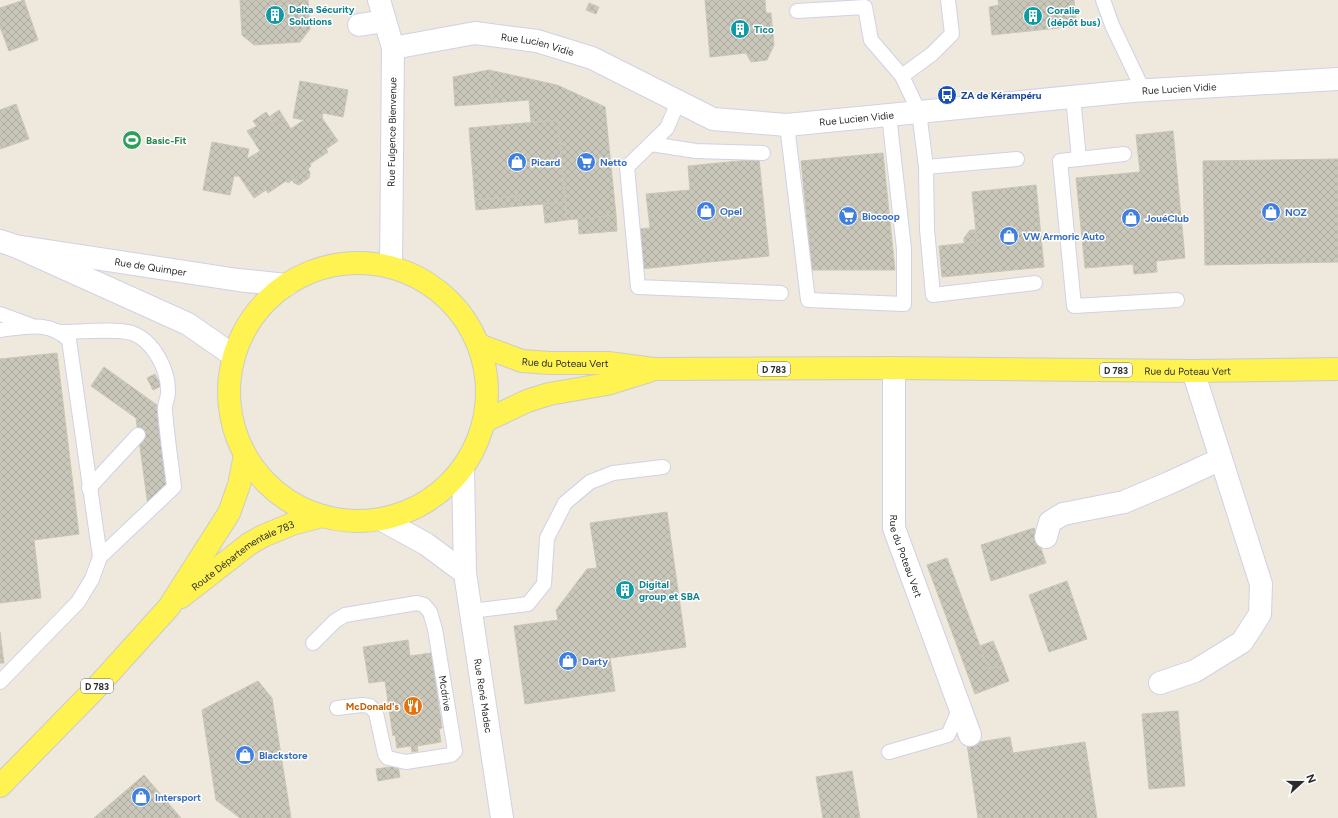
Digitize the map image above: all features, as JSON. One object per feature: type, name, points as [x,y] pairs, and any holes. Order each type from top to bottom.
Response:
[{"type":"main road","points":[[364,263],[390,267],[419,278],[444,295],[465,318],[479,345],[488,383],[485,421],[476,446],[463,469],[447,487],[427,502],[405,513],[382,520],[362,522],[322,516],[299,507],[278,493],[260,475],[245,455],[233,423],[229,390],[234,356],[249,323],[268,300],[286,285],[311,272],[337,264],[364,263]]},
{"type":"main road","name":"Rue du Poteau Vert","points":[[479,345],[522,361],[550,363],[608,363],[654,370],[894,368],[1193,371],[1338,369]]},
{"type":"main road","name":"Rue du Poteau Vert","points":[[485,421],[528,401],[549,394],[606,384],[654,370]]},
{"type":"main road","name":"Route Départementale 783","points":[[0,786],[95,689],[169,607],[229,513],[239,485],[245,455]]},
{"type":"main road","name":"Route Départementale 783","points":[[169,607],[249,544],[263,536],[292,524],[322,516]]},
{"type":"street","name":"Rue Fulgence Bienvenue","points":[[379,0],[393,48],[390,267]]},
{"type":"street","points":[[359,25],[385,21]]},
{"type":"street","name":"Rue Lucien Vidie","points":[[393,48],[475,34],[537,41],[592,58],[713,119],[787,125],[1143,90],[1338,79]]},
{"type":"street","name":"Rue de Quimper","points":[[8,244],[238,280],[286,285]]},
{"type":"street","name":"Rue de Quimper","points":[[8,244],[188,324],[234,356]]},
{"type":"street","name":"Rue du Poteau Vert","points":[[894,368],[894,528],[970,735]]},
{"type":"street","points":[[1160,683],[1195,671],[1242,642],[1260,614],[1261,584],[1193,371]]},
{"type":"street","points":[[1046,537],[1050,522],[1063,514],[1124,502],[1221,459]]},
{"type":"street","name":"Rue René Madec","points":[[463,469],[465,573],[502,818]]},
{"type":"street","points":[[382,520],[426,544],[465,573]]},
{"type":"lane","points":[[902,76],[932,54],[952,34],[948,0]]},
{"type":"lane","points":[[1103,0],[1112,26],[1143,90]]},
{"type":"lane","points":[[797,11],[864,7],[871,40],[902,76],[919,112],[926,167],[927,229],[933,295],[1035,284]]},
{"type":"lane","points":[[1073,97],[1079,159]]},
{"type":"lane","points":[[678,102],[667,128],[627,167],[638,287],[781,294]]},
{"type":"lane","points":[[787,125],[808,300],[904,304],[904,249],[888,115]]},
{"type":"lane","points":[[651,144],[696,151],[763,153]]},
{"type":"lane","points":[[1124,154],[1060,161],[1074,306],[1178,300]]},
{"type":"lane","points":[[926,167],[1017,159]]},
{"type":"lane","points":[[0,314],[61,332],[132,333],[142,339],[156,352],[162,363],[167,380],[168,394],[161,411],[174,487],[100,557],[92,579],[78,602],[0,682]]},
{"type":"lane","points":[[0,330],[38,326]]},
{"type":"lane","points":[[61,332],[69,340],[100,557]]},
{"type":"lane","points":[[89,488],[138,436]]},
{"type":"lane","points":[[471,611],[528,604],[544,584],[547,538],[565,503],[590,482],[613,473],[663,467]]},
{"type":"lane","name":"Mcdrive","points":[[313,643],[335,621],[345,615],[417,603],[424,605],[430,612],[436,628],[455,751],[451,755],[406,762],[388,758],[385,754],[376,713],[370,706],[362,705],[337,708]]},
{"type":"lane","points":[[889,752],[948,735],[960,708]]},
{"type":"building","points":[[24,0],[38,40],[9,51],[0,27],[0,8]]},
{"type":"building","name":"Delta Sécurity Solutions","points":[[240,0],[308,0],[310,29],[300,42],[254,45],[242,35]]},
{"type":"building","name":"Tico","points":[[705,0],[765,0],[766,13],[771,13],[774,45],[767,60],[751,62],[746,53],[710,57]]},
{"type":"building","name":"Coralie (dépôt bus)","points":[[998,0],[1074,0],[1077,26],[992,35],[989,7],[999,5]]},
{"type":"building","points":[[589,3],[599,7],[596,14],[586,10]]},
{"type":"building","name":"Netto","points":[[489,70],[557,85],[605,107],[616,215],[567,220],[558,120],[531,122],[529,100],[492,103]]},
{"type":"building","points":[[489,70],[492,103],[455,106],[453,77]]},
{"type":"building","points":[[300,81],[348,90],[343,117],[323,113],[322,118],[338,141],[326,149],[328,152],[310,164],[311,166],[308,169],[288,183],[286,181],[268,193],[266,190],[254,198],[239,176],[234,176],[230,195],[203,190],[212,142],[249,149],[247,159],[260,151],[251,137],[260,130],[253,121],[266,112],[273,122],[278,119],[286,132],[304,120],[293,118]]},
{"type":"building","points":[[16,104],[29,139],[0,149],[0,110]]},
{"type":"building","points":[[279,110],[291,129],[286,132],[278,119],[273,122],[269,117]]},
{"type":"building","name":"Picard","points":[[558,120],[565,202],[520,206],[519,196],[475,200],[469,128]]},
{"type":"building","points":[[257,126],[260,130],[251,137],[247,131]]},
{"type":"building","name":"JouéClub","points":[[1173,131],[1185,258],[1156,261],[1157,272],[1134,274],[1133,264],[1085,268],[1076,178],[1140,172],[1136,135]]},
{"type":"building","name":"Biocoop","points":[[883,153],[895,270],[812,270],[801,161]]},
{"type":"building","name":"Opel","points":[[759,159],[769,256],[640,269],[636,229],[650,228],[646,194],[690,190],[688,166]]},
{"type":"building","name":"NOZ","points":[[1338,159],[1338,262],[1205,265],[1203,161]]},
{"type":"building","points":[[308,169],[310,173],[309,178],[299,185],[294,183],[292,180]]},
{"type":"building","name":"VW Armoric Auto","points":[[1036,185],[1044,267],[942,277],[939,246],[977,242],[972,192]]},
{"type":"building","points":[[519,196],[520,206],[476,210],[475,200]]},
{"type":"building","points":[[565,202],[567,220],[545,223],[543,204]]},
{"type":"building","points":[[616,215],[617,231],[579,234],[578,219]]},
{"type":"building","points":[[970,230],[975,230],[977,242],[964,244],[964,238]]},
{"type":"building","points":[[57,353],[79,534],[34,540],[41,598],[0,603],[0,359]]},
{"type":"building","points":[[104,367],[157,405],[168,488],[148,506],[136,418],[91,386]]},
{"type":"building","points":[[155,374],[161,386],[153,390],[147,378]]},
{"type":"building","name":"Digital group et SBA","points":[[667,512],[686,647],[610,658],[615,691],[525,704],[514,626],[558,620],[556,610],[587,569],[597,568],[590,523]]},
{"type":"building","points":[[1034,528],[1046,563],[991,581],[981,545]]},
{"type":"building","points":[[947,558],[989,670],[1003,665],[1009,681],[975,694],[927,565]]},
{"type":"building","points":[[1067,581],[1087,639],[1049,652],[1029,595]]},
{"type":"building","points":[[0,632],[4,663],[0,663]]},
{"type":"building","name":"McDonald's","points":[[408,640],[410,656],[431,653],[442,728],[439,729],[441,742],[417,746],[418,751],[412,752],[411,746],[397,748],[395,735],[393,736],[385,681],[369,683],[363,647]]},
{"type":"building","points":[[993,641],[1003,665],[989,670],[980,646]]},
{"type":"building","name":"Blackstore","points":[[258,681],[272,698],[291,818],[240,818],[216,800],[202,710]]},
{"type":"building","points":[[1178,711],[1185,786],[1149,789],[1142,714]]},
{"type":"building","points":[[1010,737],[1013,753],[1085,742],[1097,818],[978,818],[967,744]]},
{"type":"building","points":[[398,766],[400,777],[378,781],[376,769]]},
{"type":"building","points":[[852,771],[860,818],[823,818],[816,777]]},
{"type":"building","name":"Intersport","points":[[144,775],[181,818],[94,818]]},
{"type":"place","name":"Delta Sécurity Solutions","points":[[275,15]]},
{"type":"place","name":"Coralie (dépôt bus)","points":[[1033,16]]},
{"type":"place","name":"Tico","points":[[740,29]]},
{"type":"place","name":"ZA de Kérampéru","points":[[947,95]]},
{"type":"place","name":"Basic-Fit","points":[[132,140]]},
{"type":"place","name":"Picard","points":[[517,162]]},
{"type":"place","name":"Netto","points":[[586,162]]},
{"type":"place","name":"Opel","points":[[706,211]]},
{"type":"place","name":"NOZ","points":[[1271,212]]},
{"type":"place","name":"Biocoop","points":[[848,216]]},
{"type":"place","name":"JouéClub","points":[[1131,218]]},
{"type":"place","name":"VW Armoric Auto","points":[[1009,236]]},
{"type":"place","name":"Digital group et SBA","points":[[625,590]]},
{"type":"place","name":"Darty","points":[[568,661]]},
{"type":"place","name":"McDonald's","points":[[413,706]]},
{"type":"place","name":"Blackstore","points":[[245,755]]},
{"type":"place","name":"Intersport","points":[[141,797]]}]
